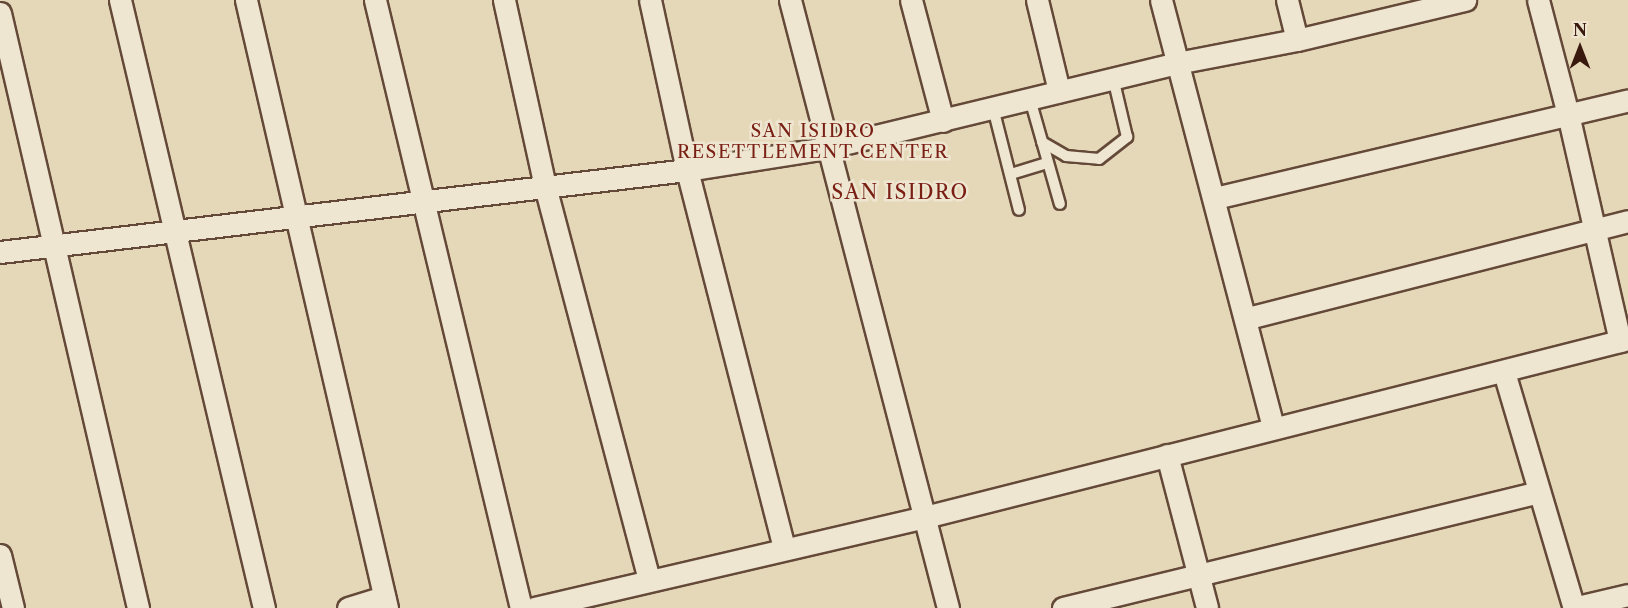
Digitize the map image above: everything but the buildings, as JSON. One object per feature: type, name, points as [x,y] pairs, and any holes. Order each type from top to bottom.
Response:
[{"type":"street","points":[[120,0],[264,608]]},
{"type":"street","points":[[246,0],[386,603],[348,608]]},
{"type":"street","points":[[375,0],[520,608]]},
{"type":"street","points":[[504,0],[545,186],[649,580]]},
{"type":"street","points":[[650,0],[687,170],[784,549]]},
{"type":"street","points":[[790,0],[826,148],[948,608]]},
{"type":"street","points":[[910,0],[943,122]]},
{"type":"street","points":[[1037,0],[1059,91]]},
{"type":"street","points":[[1161,0],[1248,318],[1273,428]]},
{"type":"street","points":[[1287,0],[1297,40]]},
{"type":"street","points":[[0,252],[174,228],[687,170],[826,148],[943,122],[1177,63],[1297,40],[1433,4],[1465,0]]},
{"type":"street","points":[[534,608],[925,517],[1624,340],[1593,229],[1569,114],[1538,0]]},
{"type":"street","points":[[0,13],[138,608]]},
{"type":"street","points":[[1215,198],[1628,100]]},
{"type":"street","points":[[1248,318],[1628,221]]},
{"type":"street","points":[[1504,372],[1576,608],[1628,595]]},
{"type":"street","points":[[1167,454],[1207,608]]},
{"type":"street","points":[[1063,608],[1539,492]]},
{"type":"street","points":[[0,555],[13,608]]},
{"type":"lane","points":[[1042,142],[1066,156],[1099,159],[1127,137],[1113,78]]},
{"type":"lane","points":[[1030,99],[1059,204]]},
{"type":"lane","points":[[993,108],[1019,210]]},
{"type":"lane","points":[[1011,174],[1047,163]]},
{"type":"district","name":"SAN ISIDRO RESETTLEMENT CENTER","points":[[813,142]]},
{"type":"district","name":"SAN ISIDRO","points":[[900,192]]}]
